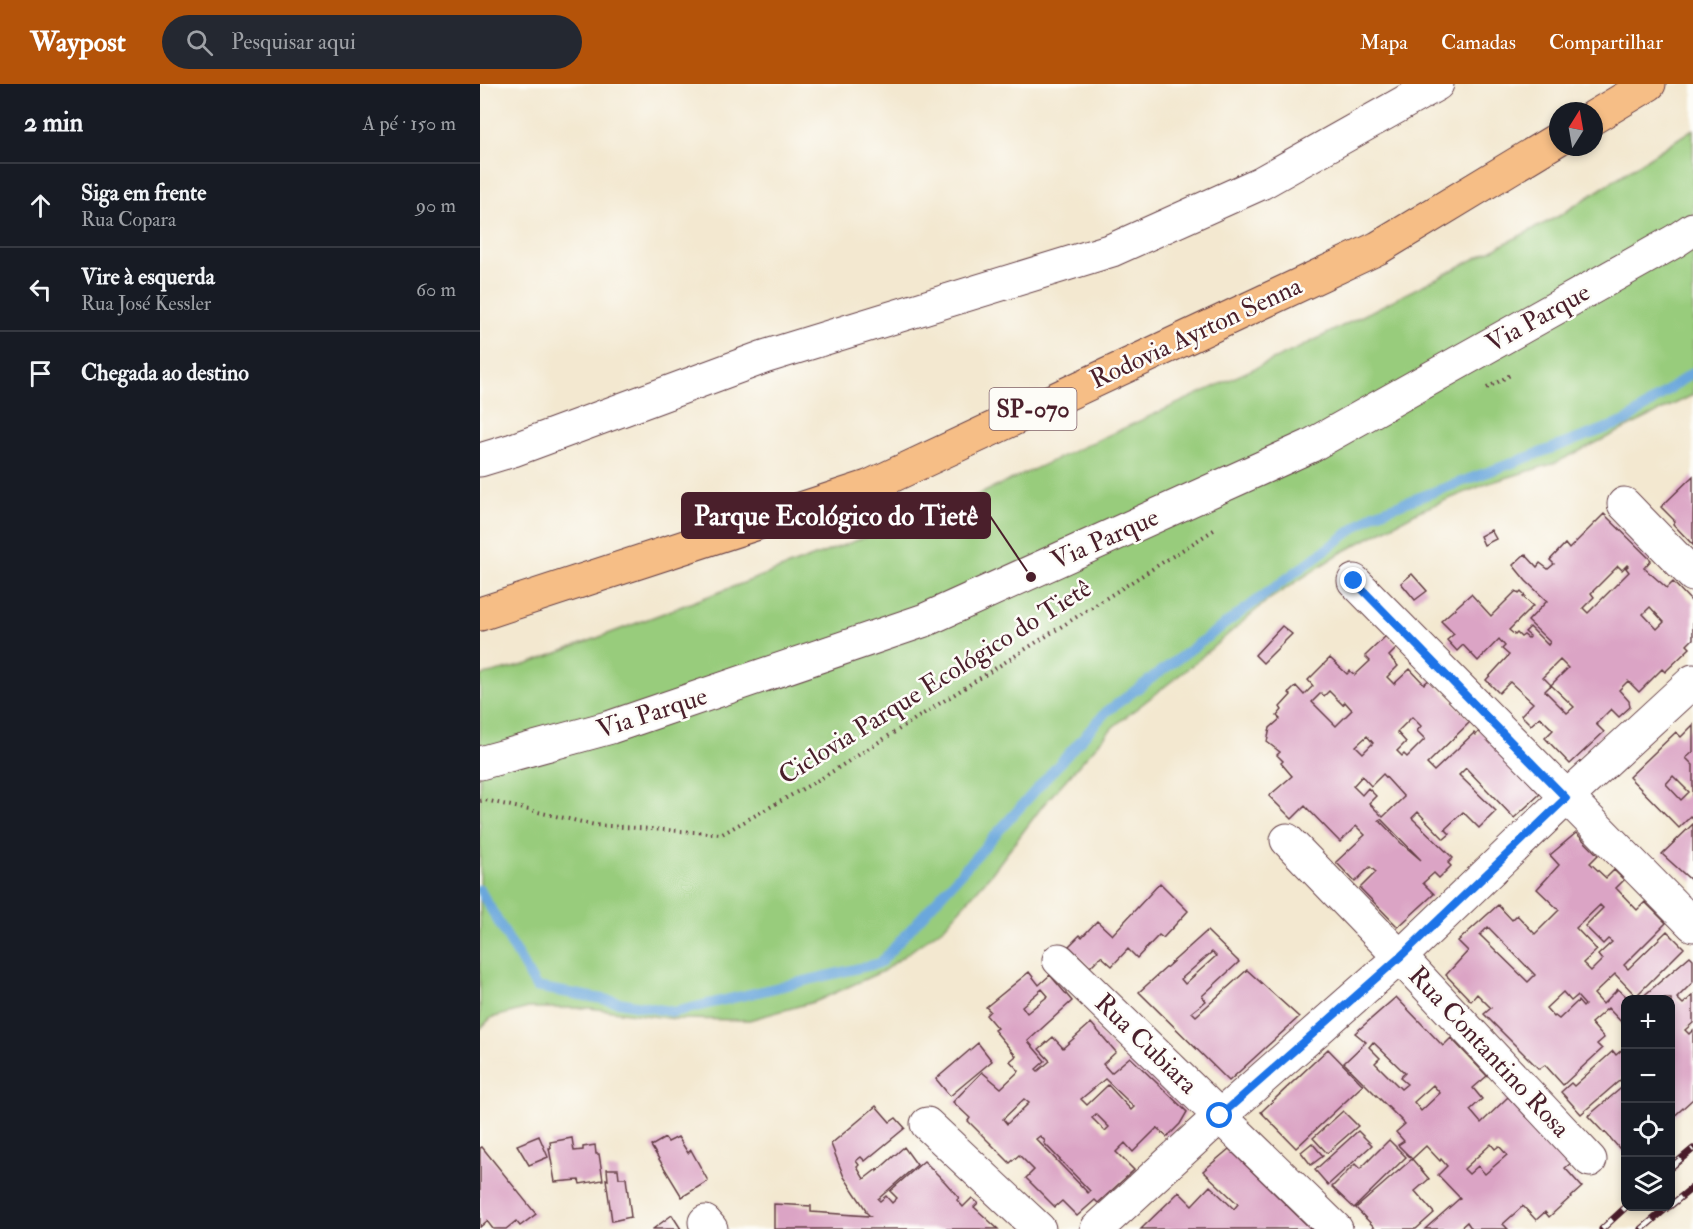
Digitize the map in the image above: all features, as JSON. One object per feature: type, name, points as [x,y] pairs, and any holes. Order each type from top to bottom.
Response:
[{"type":"highway","points":[[1603,112],[1649,84]]},
{"type":"highway","name":"Rodovia Ayrton Senna","points":[[480,614],[867,486],[1378,248],[1549,144]]},
{"type":"street","points":[[480,460],[513,450],[764,357],[1112,250],[1261,183],[1437,84]]},
{"type":"street","name":"Via Parque","points":[[480,763],[611,727],[925,620],[1310,447],[1693,229]]},
{"type":"street","points":[[1624,504],[1693,575]]},
{"type":"street","points":[[1354,581],[1693,925]]},
{"type":"street","points":[[1097,1229],[1220,1116],[1400,957],[1566,798],[1693,681]]},
{"type":"street","name":"Rua Contantino Rosa","points":[[1287,840],[1590,1160]]},
{"type":"street","name":"Rua Cubiara","points":[[1059,960],[1336,1229]]},
{"type":"street","points":[[927,1124],[1039,1229]]},
{"type":"path","points":[[1477,393],[1518,370]]},
{"type":"path","name":"Ciclovia Parque Ecológico do Tietê","points":[[480,801],[485,800],[595,825],[723,834],[822,778],[1221,525]]},
{"type":"green space","points":[[1693,129],[1693,395],[1555,463],[1486,484],[1419,511],[1339,554],[1268,600],[1191,666],[1113,727],[1044,804],[992,873],[944,927],[883,971],[817,1001],[749,1020],[676,1019],[589,1008],[528,1008],[491,1018],[480,1029],[480,676],[528,664],[980,494],[1301,347],[1559,216]]},
{"type":"building","points":[[1693,476],[1693,545],[1661,507]]},
{"type":"building","points":[[1604,514],[1651,560],[1644,568],[1667,588],[1673,582],[1693,603],[1693,639],[1687,645],[1690,648],[1665,672],[1662,669],[1639,692],[1628,681],[1619,690],[1629,701],[1630,707],[1619,717],[1611,709],[1596,724],[1604,732],[1570,764],[1545,738],[1553,730],[1540,717],[1531,725],[1521,715],[1533,703],[1510,682],[1499,693],[1486,680],[1509,655],[1502,649],[1505,646],[1499,639],[1478,661],[1463,645],[1457,651],[1447,640],[1454,634],[1441,621],[1471,594],[1491,616],[1516,591],[1519,594],[1521,592],[1533,606],[1509,630],[1515,635],[1517,633],[1521,637],[1524,635],[1528,638],[1530,636],[1525,632],[1530,627],[1548,645],[1550,642],[1528,621],[1547,601],[1513,565],[1525,554],[1537,567],[1540,563],[1548,569],[1554,564],[1550,560],[1565,544],[1569,549]],"holes":[[[1627,565],[1629,572],[1588,613],[1583,608],[1594,597],[1591,593],[1618,566],[1622,570]],[[1650,607],[1664,622],[1657,629],[1643,614]],[[1560,660],[1568,668],[1551,685],[1543,677]],[[1551,685],[1574,707],[1567,713],[1545,691]]]},
{"type":"building","points":[[1491,530],[1496,539],[1484,545],[1480,536]]},
{"type":"building","points":[[1412,574],[1427,591],[1415,600],[1401,583]]},
{"type":"building","points":[[1282,626],[1292,634],[1263,663],[1255,655]]},
{"type":"building","points":[[1387,635],[1398,647],[1389,656],[1398,666],[1387,677],[1394,684],[1410,669],[1424,684],[1430,679],[1471,721],[1427,764],[1434,771],[1480,730],[1540,794],[1514,818],[1466,768],[1459,775],[1496,811],[1479,828],[1463,812],[1445,829],[1450,834],[1444,839],[1418,812],[1412,818],[1453,858],[1448,863],[1451,866],[1439,878],[1434,873],[1423,883],[1434,894],[1398,927],[1360,888],[1376,872],[1370,867],[1355,882],[1336,862],[1365,835],[1356,826],[1340,842],[1305,806],[1292,819],[1269,796],[1292,776],[1277,755],[1280,752],[1267,742],[1270,728],[1280,719],[1277,716],[1282,710],[1280,707],[1291,695],[1289,693],[1296,686],[1304,695],[1313,686],[1308,680],[1330,658],[1347,674],[1350,671],[1355,675],[1370,661],[1365,656]],"holes":[[[1329,691],[1343,705],[1345,702],[1352,710],[1336,726],[1312,702],[1321,693],[1324,696]],[[1412,717],[1421,726],[1417,731],[1425,739],[1407,757],[1404,754],[1402,756],[1397,751],[1406,742],[1397,732]],[[1367,736],[1373,743],[1363,753],[1356,746]],[[1383,774],[1404,797],[1383,817],[1369,803],[1376,796],[1368,788],[1362,795],[1353,786],[1362,776],[1371,786]],[[1381,819],[1421,860],[1379,820]]]},
{"type":"building","points":[[1693,725],[1693,752],[1686,758],[1693,765],[1693,818],[1691,816],[1679,828],[1629,777],[1676,732],[1681,737]],"holes":[[[1673,776],[1689,792],[1681,800],[1666,784]]]},
{"type":"building","points":[[1693,824],[1693,882],[1662,854]]},
{"type":"building","points":[[1576,833],[1598,855],[1590,863],[1606,878],[1614,870],[1624,880],[1616,888],[1637,910],[1645,902],[1666,923],[1624,965],[1628,969],[1667,931],[1684,948],[1637,995],[1615,974],[1594,994],[1603,1004],[1618,989],[1625,995],[1621,995],[1621,1022],[1608,1008],[1591,1023],[1604,1038],[1597,1044],[1602,1049],[1563,1085],[1545,1065],[1539,1069],[1484,1014],[1491,1008],[1477,994],[1471,1001],[1446,975],[1468,951],[1458,941],[1498,905],[1512,920],[1517,915],[1535,934],[1559,910],[1537,889],[1559,865],[1550,855]],"holes":[[[1600,905],[1603,908],[1585,926],[1603,944],[1608,939],[1612,942],[1598,955],[1602,960],[1591,971],[1583,963],[1597,950],[1576,928]],[[1488,927],[1535,975],[1528,982],[1480,935]],[[1563,992],[1571,1001],[1577,996],[1585,1005],[1583,1007],[1578,1001],[1559,1019],[1546,1008]]]},
{"type":"building","points":[[1160,883],[1188,911],[1163,938],[1159,935],[1137,958],[1128,949],[1112,966],[1101,956],[1090,967],[1069,946],[1080,935],[1082,937],[1097,921],[1112,935]]},
{"type":"building","points":[[1207,931],[1239,962],[1202,996],[1206,1001],[1192,1012],[1196,1016],[1247,970],[1299,1017],[1229,1081],[1139,992]],"holes":[[[1212,952],[1216,956],[1185,984],[1181,979]]]},
{"type":"building","points":[[1690,956],[1693,959],[1693,982],[1677,998],[1683,1004],[1693,995],[1693,1023],[1685,1030],[1689,1034],[1693,1030],[1693,1099],[1675,1115],[1675,995],[1645,995]]},
{"type":"building","points":[[1029,972],[1039,985],[1050,975],[1072,1001],[1028,1041],[1045,1061],[1036,1069],[1038,1071],[1050,1061],[1039,1049],[1053,1037],[1063,1048],[1091,1023],[1116,1052],[1103,1064],[1111,1073],[1130,1057],[1187,1112],[1180,1124],[1167,1137],[1157,1128],[1133,1152],[1125,1143],[1116,1152],[1134,1170],[1098,1203],[1095,1200],[1077,1216],[1062,1201],[1055,1207],[1026,1178],[1034,1170],[1019,1155],[1010,1163],[968,1121],[970,1118],[953,1102],[982,1072],[1001,1088],[1019,1071],[1010,1061],[1016,1056],[994,1030],[997,1028],[986,1015],[990,1011],[986,1007]],"holes":[[[1042,989],[1048,996],[1027,1013],[1022,1006]],[[1105,1079],[1134,1107],[1131,1110],[1108,1085],[1087,1105],[1081,1099]],[[1024,1099],[1029,1103],[1007,1124],[1003,1119]],[[1096,1114],[1109,1127],[1105,1131],[1092,1118]],[[1040,1136],[1045,1141],[1044,1143],[1090,1191],[1088,1193],[1036,1139]]]},
{"type":"building","points":[[1396,997],[1443,1046],[1451,1038],[1487,1076],[1473,1088],[1482,1099],[1470,1110],[1481,1123],[1508,1097],[1571,1163],[1565,1168],[1582,1187],[1549,1217],[1545,1212],[1536,1220],[1523,1206],[1503,1224],[1508,1229],[1470,1229],[1467,1222],[1459,1229],[1425,1229],[1460,1198],[1438,1175],[1447,1166],[1426,1146],[1412,1159],[1398,1145],[1404,1141],[1396,1132],[1405,1124],[1344,1063],[1366,1042],[1355,1033]],"holes":[[[1373,1042],[1405,1073],[1400,1078],[1407,1084],[1401,1089],[1375,1063],[1380,1058],[1369,1047]],[[1433,1085],[1440,1093],[1421,1111],[1414,1102]],[[1491,1144],[1495,1149],[1499,1146],[1507,1155],[1485,1174],[1478,1166],[1469,1174],[1464,1169]]]},
{"type":"building","points":[[978,1043],[992,1061],[950,1096],[936,1079]]},
{"type":"building","points":[[1328,1049],[1363,1085],[1296,1148],[1261,1112]]},
{"type":"building","points":[[1613,1051],[1616,1055],[1621,1051],[1621,1079],[1581,1114],[1561,1092],[1571,1083],[1574,1086]]},
{"type":"building","points":[[1621,1088],[1621,1150],[1605,1132],[1588,1116]]},
{"type":"building","points":[[876,1106],[890,1122],[896,1118],[905,1128],[865,1161],[861,1157],[856,1161],[864,1179],[877,1169],[877,1171],[904,1147],[917,1165],[878,1199],[880,1201],[886,1196],[892,1203],[897,1198],[890,1191],[924,1161],[959,1198],[957,1200],[963,1207],[972,1198],[978,1203],[974,1207],[998,1229],[774,1229],[774,1204],[811,1206],[811,1212],[870,1216],[844,1177],[831,1144]]},
{"type":"building","points":[[1343,1111],[1358,1126],[1327,1153],[1313,1138]]},
{"type":"building","points":[[1358,1131],[1372,1145],[1328,1185],[1315,1170]]},
{"type":"building","points":[[539,1136],[548,1157],[529,1165],[517,1145]]},
{"type":"building","points":[[678,1137],[688,1153],[691,1150],[708,1181],[682,1197],[651,1146],[665,1138],[668,1142]]},
{"type":"building","points":[[572,1138],[574,1151],[595,1145],[596,1154],[599,1154],[603,1180],[580,1184],[579,1180],[555,1182],[550,1142]]},
{"type":"building","points":[[1389,1140],[1406,1157],[1354,1208],[1332,1187],[1355,1164],[1360,1169]]},
{"type":"building","points":[[1312,1143],[1323,1156],[1311,1165],[1301,1152]]},
{"type":"building","points":[[482,1147],[536,1214],[520,1226],[516,1221],[506,1229],[493,1229],[487,1221],[480,1227],[480,1148]]},
{"type":"building","points":[[1229,1149],[1311,1229],[1141,1229],[1179,1192],[1192,1205],[1210,1186],[1234,1209],[1238,1204],[1203,1171]]},
{"type":"building","points":[[1412,1159],[1429,1179],[1415,1191],[1434,1213],[1416,1229],[1376,1229],[1356,1208]]},
{"type":"building","points":[[607,1169],[618,1169],[619,1178],[626,1178],[631,1217],[612,1221],[606,1179],[608,1180]]},
{"type":"building","points":[[672,1215],[681,1229],[653,1229]]},
{"type":"waterway","points":[[480,890],[536,987],[674,1012],[880,963],[1106,712],[1374,514],[1626,421],[1693,372]]},
{"type":"railway","points":[[1675,1164],[1693,1149]]},
{"type":"railway","points":[[1675,1202],[1693,1187]]},
{"type":"railway","points":[[1602,1229],[1622,1211]]},
{"type":"railway","points":[[1642,1229],[1663,1211]]},
{"type":"place","name":"Parque Ecológico do Tietê","points":[[1031,577]]},
{"type":"route","points":[[1220,1116],[1400,957],[1566,798],[1354,581]]}]
